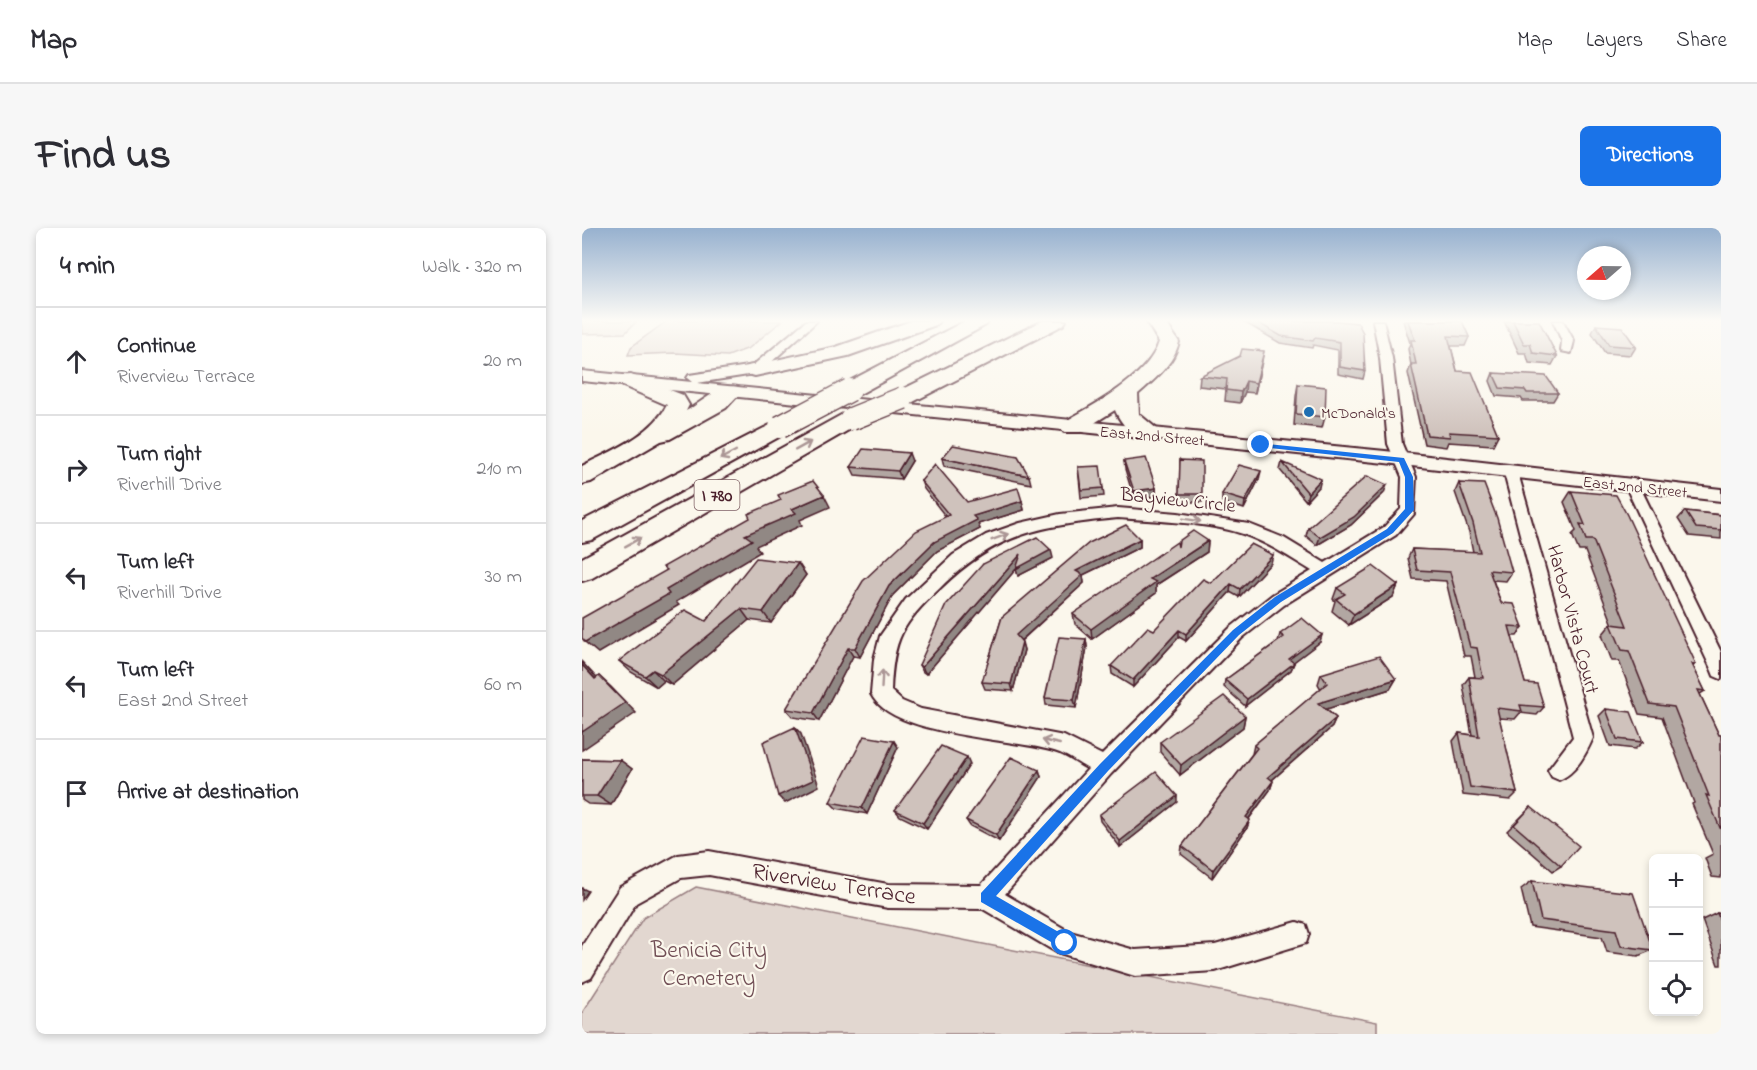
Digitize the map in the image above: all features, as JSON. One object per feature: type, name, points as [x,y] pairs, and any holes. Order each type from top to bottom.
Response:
[{"type":"highway","points":[[755,370],[813,359]]},
{"type":"highway","name":"I 780","points":[[582,533],[909,359]]},
{"type":"highway","points":[[898,397],[962,359]]},
{"type":"highway","points":[[898,397],[978,359]]},
{"type":"highway","points":[[1072,427],[1128,389],[1163,359]]},
{"type":"highway","points":[[631,381],[664,393],[678,405],[676,414],[639,444]]},
{"type":"highway","points":[[1128,389],[1123,405],[1125,413],[1151,434]]},
{"type":"highway","points":[[582,476],[718,403],[730,392]]},
{"type":"highway","name":"I 780","points":[[582,571],[851,419],[898,397]]},
{"type":"main road","points":[[631,381],[695,378],[755,370]]},
{"type":"main road","points":[[730,392],[755,370]]},
{"type":"main road","name":"East 2nd Street","points":[[582,376],[1721,495]]},
{"type":"street","points":[[755,370],[768,359]]},
{"type":"street","points":[[986,897],[1104,767],[1236,633],[1278,600],[1390,531],[1409,510],[1409,477],[1395,444],[1386,359]]},
{"type":"street","name":"Harbor Vista Court","points":[[1511,473],[1583,738],[1559,770]]},
{"type":"street","points":[[1633,487],[1721,671]]},
{"type":"street","name":"Bayview Circle","points":[[1104,767],[1064,745],[920,717],[895,707],[881,694],[883,659],[889,636],[912,604],[959,559],[992,539],[1060,519],[1118,513],[1178,518],[1243,528],[1278,542],[1324,571]]},
{"type":"street","name":"Riverview Terrace","points":[[582,969],[628,895],[678,867],[709,863],[888,896],[986,897],[1065,943],[1135,963],[1215,957],[1297,934]]},
{"type":"green space","name":"Benicia City Cemetery","points":[[696,887],[1377,1022],[1377,1034],[582,1034],[582,1013],[643,918]]},
{"type":"building","points":[[1235,359],[1262,359],[1256,383],[1246,381],[1241,392],[1226,390],[1227,379],[1200,376]]},
{"type":"building","points":[[1340,359],[1364,359],[1365,371],[1340,367]]},
{"type":"building","points":[[1415,359],[1454,359],[1457,371],[1472,372],[1498,435],[1449,432],[1450,437],[1427,435],[1411,364],[1416,364]]},
{"type":"building","points":[[1493,373],[1546,376],[1558,393],[1527,393],[1525,390],[1500,388]]},
{"type":"building","points":[[1298,384],[1326,387],[1325,417],[1296,414]]},
{"type":"building","points":[[953,445],[1018,457],[1029,476],[942,458]]},
{"type":"building","points":[[863,449],[909,453],[898,471],[851,467]]},
{"type":"building","points":[[1146,458],[1156,488],[1134,491],[1124,461]]},
{"type":"building","points":[[1180,460],[1202,461],[1202,494],[1179,494]]},
{"type":"building","points":[[1282,462],[1321,479],[1308,493]]},
{"type":"building","points":[[935,464],[967,502],[1018,488],[1022,501],[973,516],[977,520],[934,542],[889,586],[855,648],[848,648],[813,713],[786,709],[863,581],[916,531],[949,515],[921,481]]},
{"type":"building","points":[[1239,465],[1261,471],[1245,501],[1222,494]]},
{"type":"building","points":[[1100,466],[1103,488],[1081,490],[1078,467]]},
{"type":"building","points":[[1367,476],[1387,485],[1354,517],[1320,537],[1308,528]]},
{"type":"building","points":[[813,481],[824,495],[792,509],[796,513],[745,535],[752,540],[666,590],[669,594],[585,642],[582,638],[582,618],[667,570],[663,567],[750,518],[748,514],[781,500],[778,495]]},
{"type":"building","points":[[1459,483],[1484,484],[1497,518],[1512,572],[1489,570],[1501,603],[1514,604],[1523,627],[1509,626],[1525,683],[1537,684],[1544,707],[1520,705],[1522,711],[1497,708],[1517,793],[1470,787],[1459,733],[1479,736],[1469,677],[1483,678],[1477,648],[1470,647],[1450,572],[1417,570],[1412,549],[1480,552]]},
{"type":"building","points":[[1571,491],[1616,495],[1696,664],[1692,664],[1705,691],[1698,690],[1721,735],[1721,830],[1674,707],[1650,704],[1629,651],[1622,650],[1611,624],[1627,626],[1593,540],[1586,540],[1580,524],[1585,525]]},
{"type":"building","points":[[1685,511],[1721,515],[1721,530],[1696,528]]},
{"type":"building","points":[[1126,525],[1140,539],[1076,571],[1083,575],[1016,635],[1022,642],[1011,684],[982,682],[1002,617],[1089,543]]},
{"type":"building","points":[[1193,531],[1208,541],[1150,579],[1156,582],[1091,629],[1073,614],[1177,542],[1178,547],[1179,541]]},
{"type":"building","points":[[1037,537],[1051,550],[1016,569],[1021,554],[922,667],[919,665],[946,605],[983,564]]},
{"type":"building","points":[[1251,544],[1273,555],[1240,589],[1231,584],[1186,634],[1179,630],[1133,680],[1111,666],[1148,627],[1154,630],[1203,579],[1211,583]]},
{"type":"building","points":[[756,558],[798,563],[763,612],[741,609],[661,674],[653,670],[645,676],[619,661],[685,610],[706,621]]},
{"type":"building","points":[[1373,566],[1398,585],[1354,614],[1336,599],[1345,594],[1337,588]]},
{"type":"building","points":[[1302,618],[1322,635],[1289,659],[1294,663],[1247,699],[1225,680],[1284,637],[1280,634]]},
{"type":"building","points":[[1059,637],[1086,639],[1074,700],[1045,698]]},
{"type":"building","points":[[1379,656],[1396,679],[1318,703],[1336,718],[1268,777],[1273,781],[1246,817],[1250,820],[1213,870],[1182,846],[1257,748],[1254,745],[1327,683],[1321,674]]},
{"type":"building","points":[[582,665],[595,679],[599,676],[625,703],[582,732]]},
{"type":"building","points":[[1224,696],[1245,716],[1181,765],[1160,742]]},
{"type":"building","points":[[1606,709],[1631,712],[1643,742],[1617,739]]},
{"type":"building","points":[[795,727],[813,780],[778,796],[763,742]]},
{"type":"building","points":[[864,736],[894,741],[862,808],[830,802]]},
{"type":"building","points":[[941,746],[967,757],[923,823],[895,810]]},
{"type":"building","points":[[1011,757],[1039,770],[996,835],[966,820]]},
{"type":"building","points":[[582,759],[620,760],[597,796],[582,796]]},
{"type":"building","points":[[1156,772],[1177,796],[1120,841],[1099,815]]},
{"type":"building","points":[[1531,807],[1579,846],[1561,866],[1514,825]]},
{"type":"building","points":[[1532,881],[1633,893],[1649,939],[1649,950],[1621,946],[1616,930],[1541,920]]},
{"type":"place","name":"McDonald's","points":[[1309,412]]},
{"type":"route","points":[[1065,943],[986,897],[1104,767],[1236,633],[1278,600],[1390,531],[1409,510],[1411,493],[1409,477],[1402,460],[1261,445]]}]
